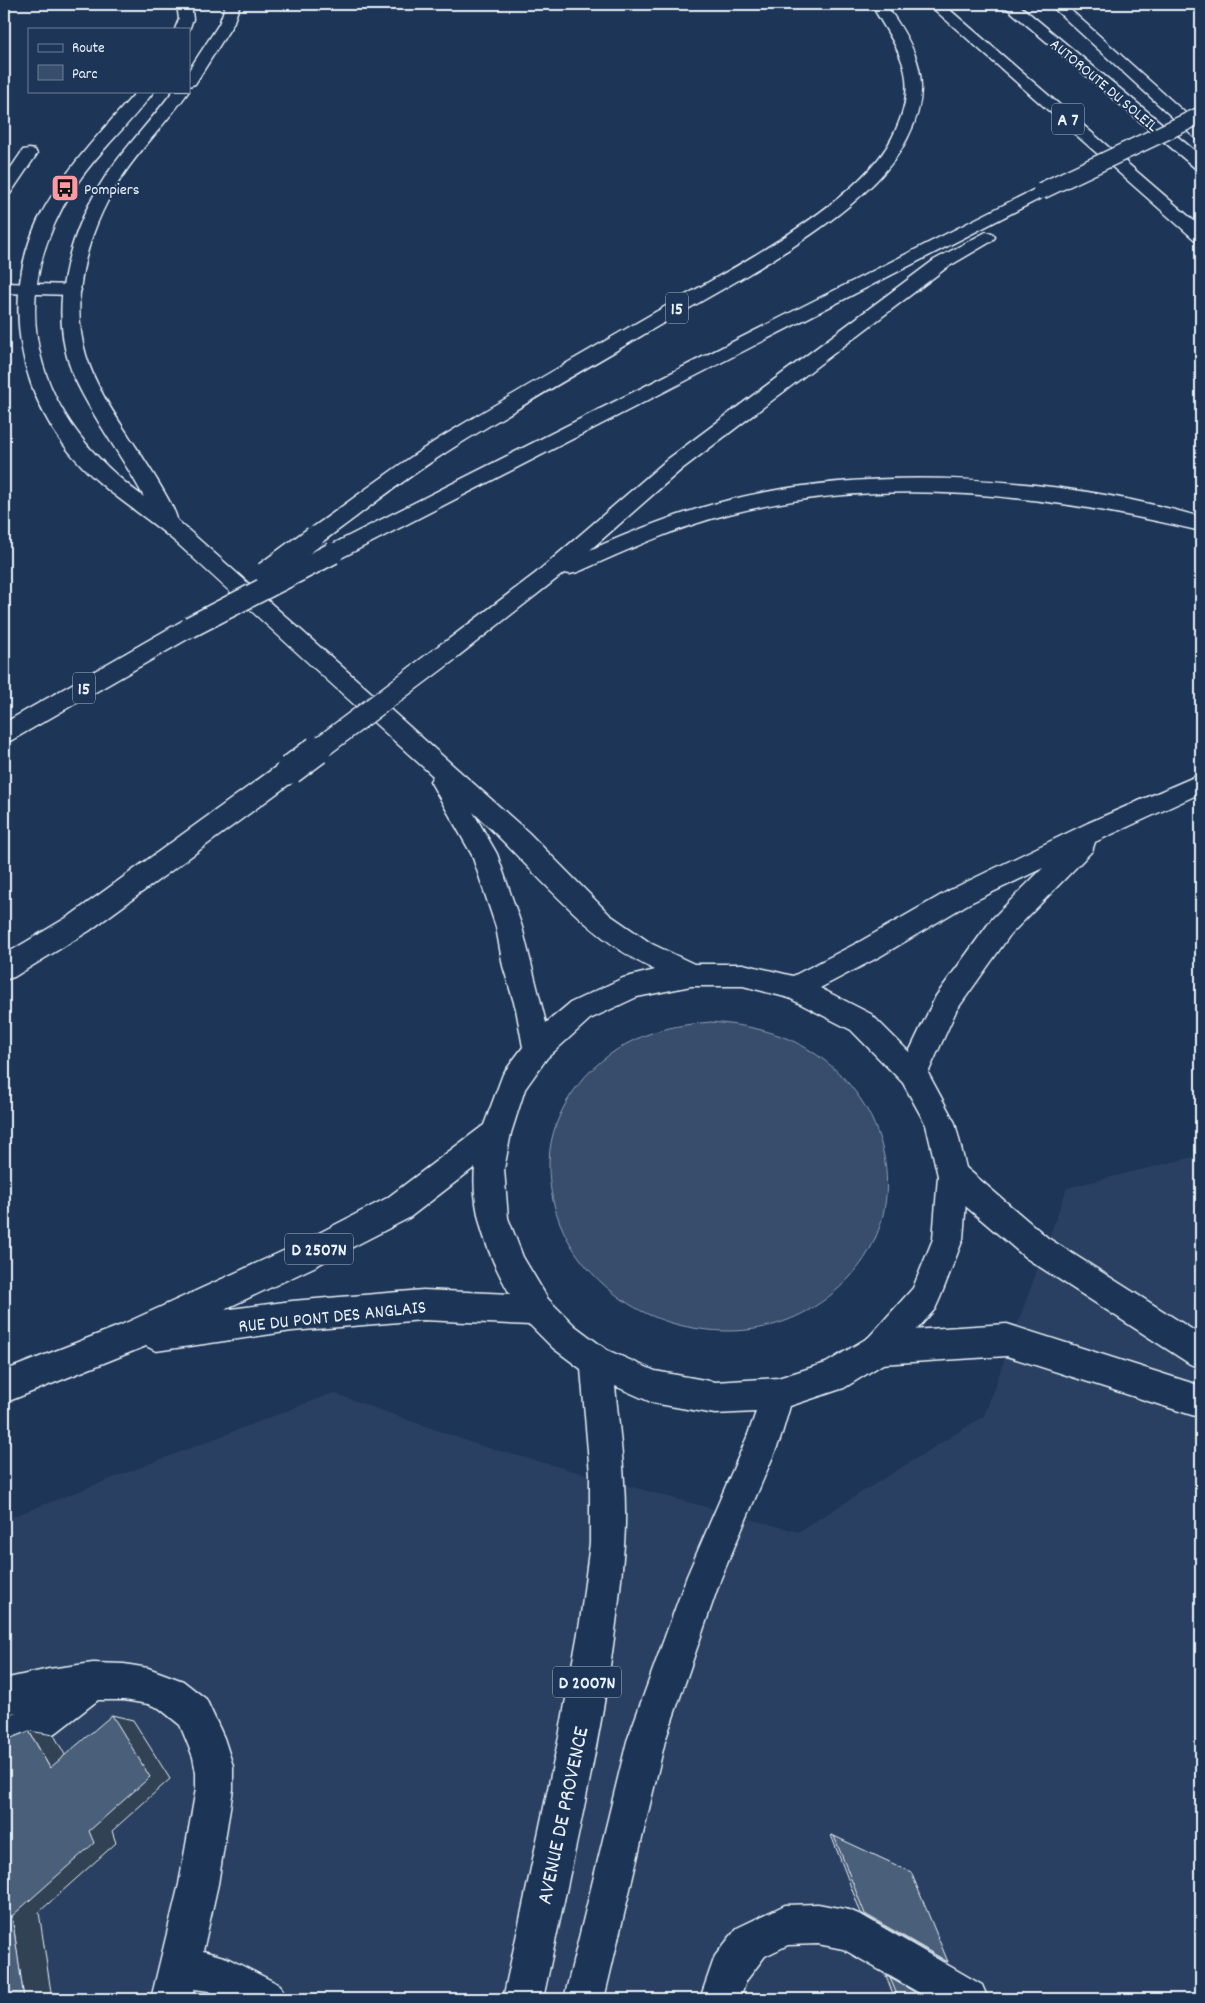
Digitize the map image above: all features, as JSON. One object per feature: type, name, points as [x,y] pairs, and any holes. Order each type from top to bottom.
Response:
[{"type":"main road","points":[[182,28],[186,19],[184,4]]},
{"type":"main road","points":[[190,79],[226,24],[234,4]]},
{"type":"main road","name":"15","points":[[4,734],[190,627],[445,444],[763,257],[847,200],[873,176],[899,140],[914,101],[914,81],[909,55],[898,30],[878,4]]},
{"type":"main road","name":"A 7","points":[[935,4],[1201,236]]},
{"type":"main road","name":"AUTOROUTE DU SOLEIL","points":[[1009,4],[1201,164]]},
{"type":"main road","points":[[1056,4],[1201,135]]},
{"type":"main road","points":[[145,92],[65,188],[36,248],[25,290],[24,325],[29,358],[61,425],[79,451],[114,483],[171,526],[519,839],[601,923],[643,952],[691,975]]},
{"type":"main road","points":[[171,526],[84,376],[71,332],[69,308],[81,249],[105,190],[126,159],[159,122],[180,92]]},
{"type":"main road","points":[[190,627],[333,553],[1048,196],[1201,114]]},
{"type":"main road","points":[[4,969],[80,922],[290,770],[449,651],[544,578],[674,464],[940,264],[1048,196],[1201,130]]},
{"type":"main road","points":[[4,190],[29,154]]},
{"type":"main road","points":[[4,288],[72,290]]},
{"type":"main road","points":[[544,578],[615,546],[728,508],[815,491],[860,487],[927,486],[1065,496],[1201,524]]},
{"type":"main road","points":[[431,761],[484,854],[509,927],[517,966],[530,1009],[537,1048]]},
{"type":"main road","points":[[795,988],[870,949],[959,897],[1097,830],[1201,783]]},
{"type":"main road","points":[[913,1074],[946,1004],[1000,927],[1097,830]]},
{"type":"main road","points":[[691,975],[743,975],[795,988],[861,1022],[913,1074],[940,1123],[953,1176],[948,1239],[924,1298],[880,1348],[833,1377],[778,1394],[706,1397],[653,1386],[596,1361],[564,1337],[538,1310],[510,1265],[493,1218],[489,1169],[496,1133],[512,1083],[537,1048],[580,1011],[633,986],[691,975]]},
{"type":"main road","name":"RUE DU PONT DES ANGLAIS","points":[[4,1387],[128,1339],[303,1257],[398,1208],[496,1133]]},
{"type":"main road","points":[[953,1176],[1037,1248],[1201,1353]]},
{"type":"main road","name":"RUE DU PONT DES ANGLAIS","points":[[128,1339],[292,1316],[422,1305],[538,1310]]},
{"type":"main road","points":[[880,1348],[1007,1340],[1201,1402]]},
{"type":"main road","name":"AVENUE DE PROVENCE","points":[[520,1995],[578,1737],[598,1622],[607,1542],[607,1474],[596,1361]]},
{"type":"main road","points":[[584,1999],[646,1741],[704,1576],[762,1440],[778,1394]]},
{"type":"main road","points":[[4,1736],[44,1719],[93,1681]]},
{"type":"main road","points":[[4,1697],[45,1686],[93,1681],[156,1687],[190,1708],[205,1736],[215,1774],[207,1840],[175,1983],[213,1972],[266,1999]]},
{"type":"main road","points":[[720,1999],[729,1970],[751,1942],[785,1925],[818,1924],[849,1930],[968,1999]]},
{"type":"shaded area","points":[[1201,1155],[1201,1999],[4,1999],[4,1520],[333,1393],[478,1445],[798,1532],[984,1416],[1067,1188]]},
{"type":"green space","points":[[711,1022],[749,1027],[773,1033],[808,1049],[838,1073],[862,1101],[878,1133],[886,1167],[885,1201],[877,1235],[859,1266],[832,1294],[809,1310],[784,1322],[757,1329],[715,1331],[687,1327],[647,1314],[623,1300],[591,1273],[568,1240],[554,1203],[550,1183],[551,1141],[557,1121],[566,1102],[593,1069],[609,1055],[646,1035],[678,1026]]},
{"type":"building","points":[[112,1715],[150,1777],[89,1831],[94,1843],[12,1916],[24,1999],[4,1999],[4,1741],[29,1731],[50,1768]]},
{"type":"building","points":[[834,1836],[911,1872],[948,1962],[865,1914]]},
{"type":"building","points":[[890,1978],[927,1999],[899,1999]]},
{"type":"place","name":"Pompiers","points":[[65,188]]}]
